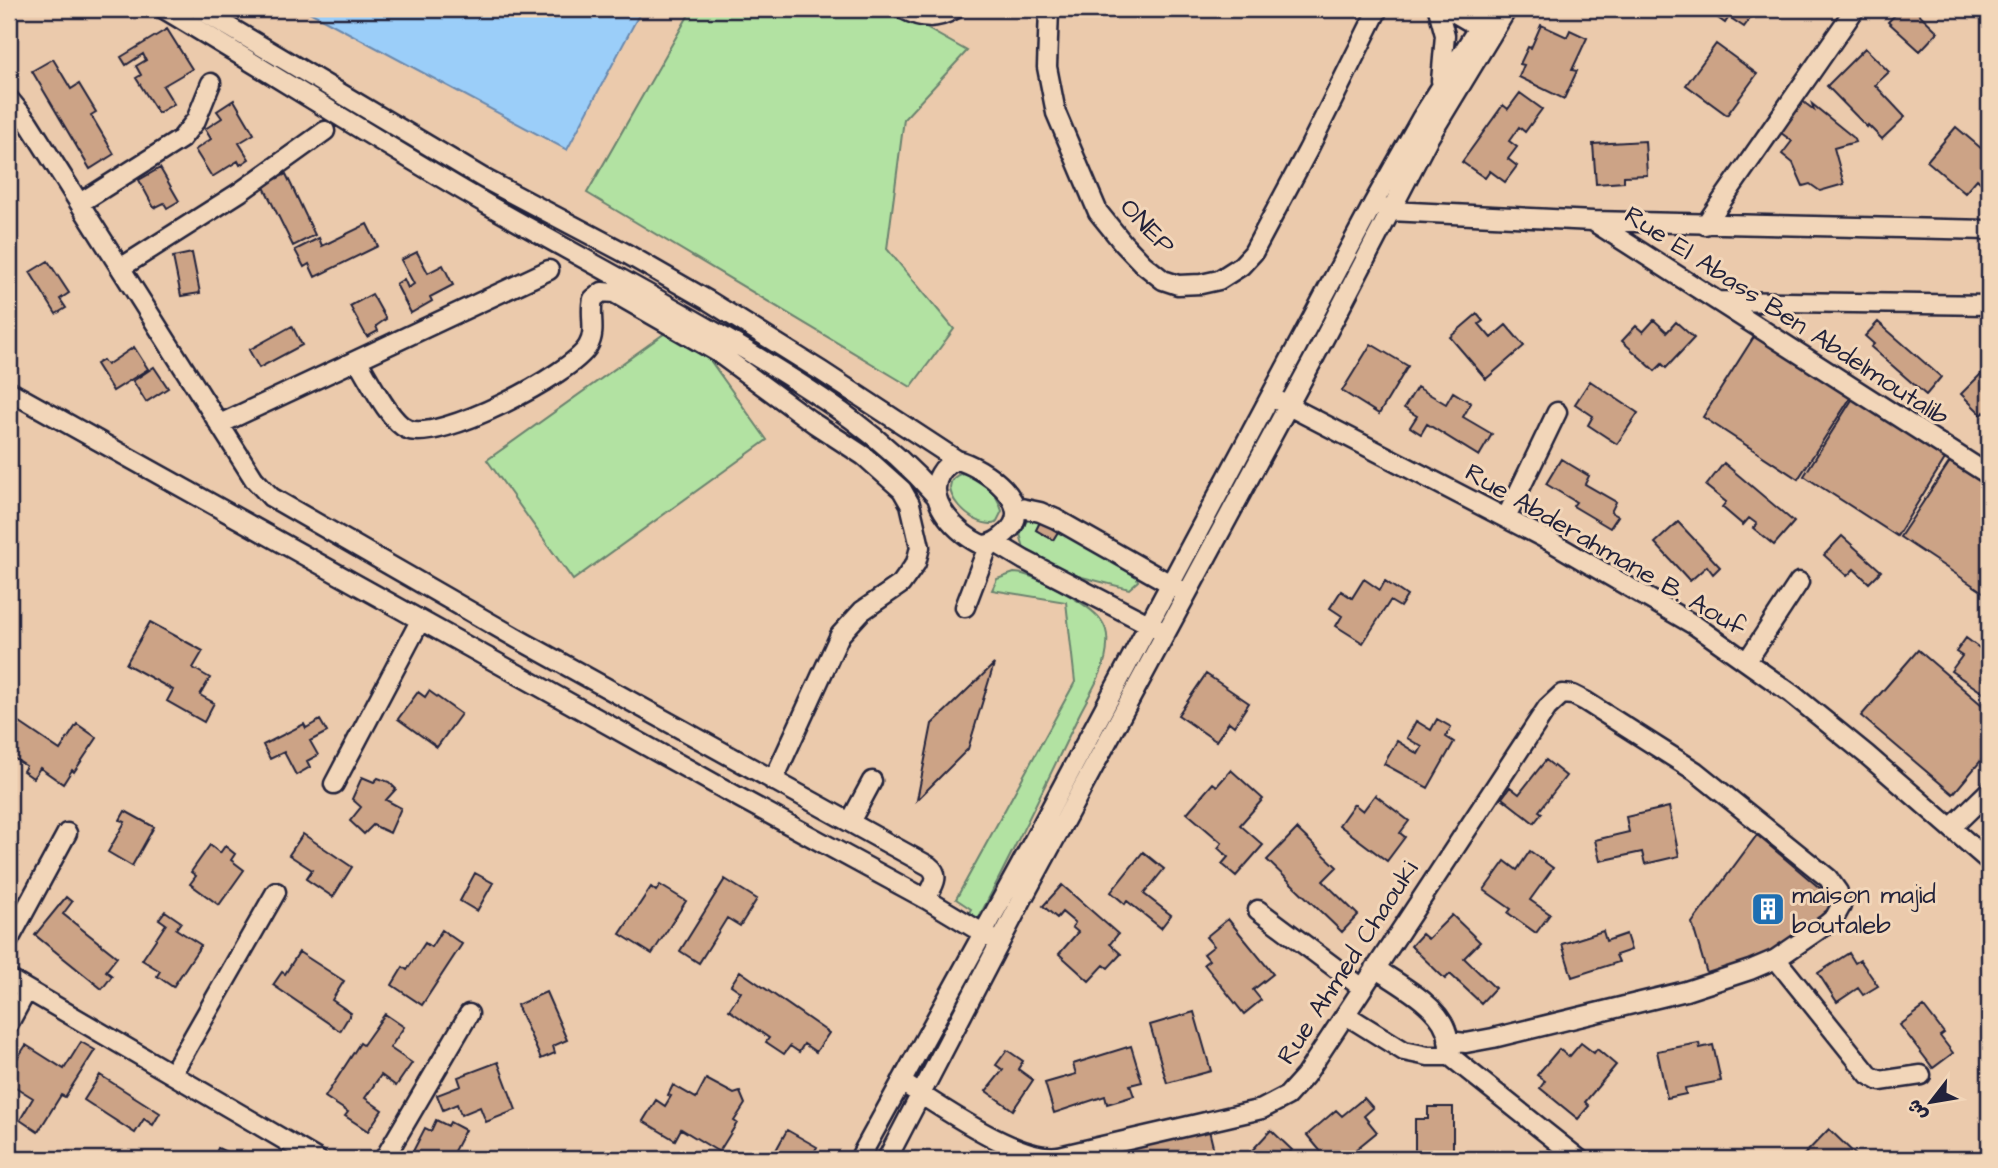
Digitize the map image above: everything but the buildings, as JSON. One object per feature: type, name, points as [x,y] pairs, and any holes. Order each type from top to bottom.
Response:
[{"type":"street","points":[[164,9],[491,207],[696,320],[800,383],[866,428],[921,479],[965,534],[982,545],[992,543],[1011,528],[1016,507],[996,482],[972,466],[957,460],[709,301],[483,178],[200,9]]},
{"type":"street","points":[[903,9],[929,18],[955,9]]},
{"type":"street","name":"ONEP","points":[[1049,9],[1047,67],[1053,103],[1098,212],[1143,264],[1163,280],[1188,285],[1219,280],[1241,267],[1253,253],[1378,9]]},
{"type":"street","points":[[1438,9],[1445,35],[1441,88]]},
{"type":"street","points":[[1448,9],[1485,31]]},
{"type":"street","points":[[859,1159],[1272,398],[1381,208],[1428,139],[1485,31],[1490,9]]},
{"type":"street","points":[[887,1159],[1288,406],[1441,88],[1485,31],[1507,9]]},
{"type":"street","points":[[1704,225],[1855,9]]},
{"type":"street","points":[[80,204],[181,139],[196,120],[211,83]]},
{"type":"street","points":[[9,99],[28,122],[254,479],[271,497],[529,645],[933,869],[936,877],[926,899]]},
{"type":"street","points":[[121,267],[240,192],[325,131]]},
{"type":"street","points":[[1381,208],[1593,221],[1989,230]]},
{"type":"street","name":"Rue El Abass Ben Abdelmoutalib","points":[[1593,221],[1989,475]]},
{"type":"street","points":[[220,424],[549,270]]},
{"type":"street","points":[[357,360],[396,420],[407,429],[426,431],[463,422],[527,391],[579,358],[589,345],[594,324],[593,299],[602,292],[614,293],[717,352],[815,424],[864,456],[902,490],[910,504],[918,532],[920,547],[916,563],[901,584],[862,611],[840,635],[773,781]]},
{"type":"street","points":[[1718,301],[1989,305]]},
{"type":"street","points":[[9,391],[926,899],[1000,943]]},
{"type":"street","name":"Rue Abderahmane B. Aouf","points":[[1272,398],[1506,518],[1666,608],[1747,661],[1833,727],[1989,861]]},
{"type":"street","points":[[1506,518],[1557,412]]},
{"type":"street","points":[[936,496],[935,488],[939,475],[949,463],[957,460]]},
{"type":"street","points":[[1016,507],[1040,512],[1056,519],[1188,593]]},
{"type":"street","points":[[965,607],[992,543]]},
{"type":"street","points":[[992,543],[1166,633]]},
{"type":"street","points":[[1747,661],[1799,582]]},
{"type":"street","points":[[334,784],[420,621]]},
{"type":"street","name":"Rue Ahmed Chaouki","points":[[901,1082],[1003,1142],[1038,1156],[1059,1156],[1272,1105],[1287,1096],[1299,1084],[1539,720],[1553,701],[1562,694],[1573,695],[1585,701],[1695,771],[1828,878],[1841,900],[1835,917],[1776,959]]},
{"type":"street","points":[[849,822],[872,780]]},
{"type":"street","points":[[1951,828],[1989,791]]},
{"type":"street","points":[[9,940],[67,833]]},
{"type":"street","points":[[172,1074],[276,892]]},
{"type":"street","points":[[1258,910],[1361,987]]},
{"type":"street","points":[[1346,1015],[1404,1051],[1428,1056],[1466,1043],[1686,991],[1741,974],[1776,959],[1869,1076],[1880,1081],[1921,1074]]},
{"type":"street","points":[[1375,968],[1416,996],[1431,1010],[1446,1029],[1449,1049],[1579,1159]]},
{"type":"street","points":[[9,979],[317,1159]]},
{"type":"street","points":[[9,1023],[27,990]]},
{"type":"street","points":[[384,1159],[469,1014]]},
{"type":"green space","points":[[692,9],[892,9],[967,51],[904,119],[887,249],[954,329],[911,387],[587,193]]},
{"type":"green space","points":[[682,321],[767,440],[573,580],[487,460]]},
{"type":"green space","points":[[963,473],[982,481],[996,498],[1002,511],[996,523],[987,524],[976,520],[958,505],[950,486],[953,478]]},
{"type":"green space","points":[[1032,518],[1041,520],[1036,530],[1053,540],[1059,530],[1136,575],[1138,581],[1129,589],[1070,574],[1024,548],[1020,534],[1026,522]]},
{"type":"green space","points":[[1014,573],[1047,584],[1095,613],[1105,629],[1106,654],[1096,683],[978,919],[968,914],[971,909],[956,899],[1075,682],[1066,602],[992,590],[997,579]]},
{"type":"water","points":[[304,9],[642,9],[567,150]]},
{"type":"place","name":"maison majid boutaleb","points":[[1768,909]]}]
